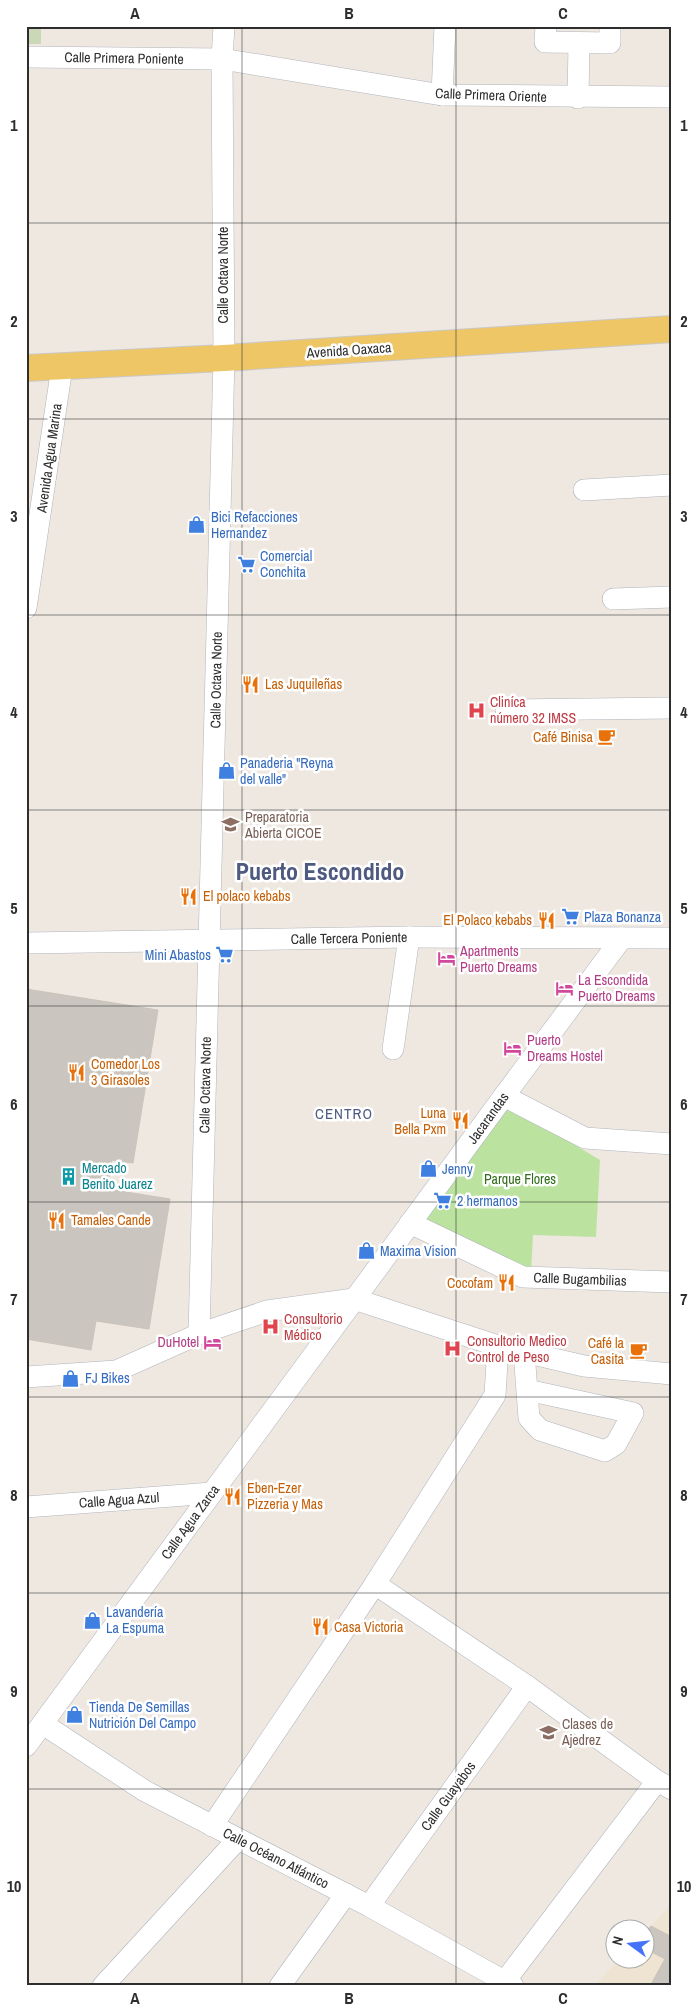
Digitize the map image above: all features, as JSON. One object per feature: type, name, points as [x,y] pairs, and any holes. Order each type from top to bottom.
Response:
[{"type":"main road","name":"Avenida Oaxaca","points":[[26,368],[224,358],[672,330]]},
{"type":"street","name":"Calle Octava Norte","points":[[199,1334],[224,358],[222,59],[224,26]]},
{"type":"street","points":[[442,95],[445,26]]},
{"type":"street","points":[[545,34],[579,43],[610,43],[610,26]]},
{"type":"street","points":[[578,98],[579,43]]},
{"type":"street","name":"Calle Primera Poniente","points":[[26,57],[222,59]]},
{"type":"street","name":"Calle Primera Oriente","points":[[222,59],[442,95],[578,98],[672,97]]},
{"type":"street","name":"Avenida Agua Marina","points":[[26,608],[62,367]]},
{"type":"street","points":[[584,490],[672,485]]},
{"type":"street","points":[[613,599],[672,597]]},
{"type":"street","points":[[506,710],[672,708]]},
{"type":"street","points":[[393,1049],[409,938]]},
{"type":"street","name":"Calle Tercera Poniente","points":[[26,943],[409,938],[672,938]]},
{"type":"street","name":"Jacarandas","points":[[354,1299],[622,938]]},
{"type":"street","points":[[504,1096],[585,1138],[672,1144]]},
{"type":"street","name":"Calle Bugambilias","points":[[410,1223],[523,1277],[672,1282]]},
{"type":"street","points":[[26,1377],[116,1371],[199,1334],[267,1311],[354,1299],[498,1346],[584,1366],[672,1374]]},
{"type":"street","name":"Calle Agua Zarca","points":[[26,1746],[354,1299]]},
{"type":"street","points":[[212,1826],[376,1584],[495,1395],[498,1346]]},
{"type":"street","points":[[524,1352],[529,1418],[540,1430],[605,1451],[616,1444],[633,1412],[527,1390]]},
{"type":"street","name":"Calle Agua Azul","points":[[26,1507],[212,1493]]},
{"type":"street","points":[[376,1584],[526,1686],[664,1785],[509,1983]]},
{"type":"street","name":"Calle Guayabos","points":[[369,1906],[526,1686]]},
{"type":"street","name":"Calle Océano Atlántico","points":[[43,1724],[145,1792],[369,1906],[509,1983]]},
{"type":"street","points":[[103,1986],[238,1839]]},
{"type":"street","points":[[280,1986],[346,1894]]},
{"type":"shaded area","points":[[672,1904],[672,1986],[594,1986],[609,1970],[656,1970],[656,1921]]},
{"type":"green space","points":[[26,26],[41,26],[41,44],[26,44]]},
{"type":"green space","name":"Parque Flores","points":[[505,1103],[600,1160],[596,1237],[533,1235],[531,1274],[419,1221]]},
{"type":"building","name":"Mercado Benito Juarez","points":[[26,989],[158,1010],[133,1163],[112,1160],[107,1189],[170,1199],[149,1329],[96,1321],[91,1350],[26,1339]]},
{"type":"building","points":[[656,1929],[672,1937],[672,1986],[650,1986],[665,1959],[656,1954]]},
{"type":"place","name":"Bici Refacciones Hernandez","points":[[197,525]]},
{"type":"place","name":"Comercial Conchita","points":[[246,564]]},
{"type":"place","name":"Las Juquileñas","points":[[251,684]]},
{"type":"place","name":"Cliníca número 32 IMSS","points":[[476,710]]},
{"type":"place","name":"Café Binisa","points":[[607,737]]},
{"type":"place","name":"Panaderia \"Reyna del valle\"","points":[[226,771]]},
{"type":"place","name":"Preparatoria Abierta CICOE","points":[[231,825]]},
{"type":"place","name":"El polaco kebabs","points":[[189,896]]},
{"type":"place","name":"Plaza Bonanza","points":[[570,917]]},
{"type":"place","name":"El Polaco kebabs","points":[[546,920]]},
{"type":"place","name":"Mini Abastos","points":[[225,955]]},
{"type":"place","name":"Apartments Puerto Dreams","points":[[446,959]]},
{"type":"place","name":"La Escondida Puerto Dreams","points":[[564,988]]},
{"type":"place","name":"Puerto Dreams Hostel","points":[[513,1048]]},
{"type":"place","name":"Comedor Los 3 Girasoles","points":[[77,1072]]},
{"type":"place","name":"Luna Bella Pxm","points":[[460,1121]]},
{"type":"place","name":"Jenny","points":[[428,1169]]},
{"type":"place","name":"Mercado Benito Juarez","points":[[68,1176]]},
{"type":"place","name":"2 hermanos","points":[[443,1201]]},
{"type":"place","name":"Tamales Cande","points":[[57,1220]]},
{"type":"place","name":"Maxima Vision","points":[[366,1251]]},
{"type":"place","name":"Cocofam","points":[[507,1283]]},
{"type":"place","name":"Consultorio Médico","points":[[270,1327]]},
{"type":"place","name":"DuHotel","points":[[213,1342]]},
{"type":"place","name":"Consultorio Medico Control de Peso","points":[[453,1349]]},
{"type":"place","name":"Café la Casita","points":[[638,1351]]},
{"type":"place","name":"FJ Bikes","points":[[71,1378]]},
{"type":"place","name":"Eben-Ezer Pizzeria y Mas","points":[[233,1496]]},
{"type":"place","name":"Lavandería La Espuma","points":[[92,1620]]},
{"type":"place","name":"Casa Victoria","points":[[320,1627]]},
{"type":"place","name":"Tienda De Semillas Nutrición Del Campo","points":[[75,1715]]},
{"type":"place","name":"Clases de Ajedrez","points":[[548,1732]]},
{"type":"district","name":"Puerto Escondido","points":[[320,872]]},
{"type":"district","name":"CENTRO","points":[[344,1114]]}]
